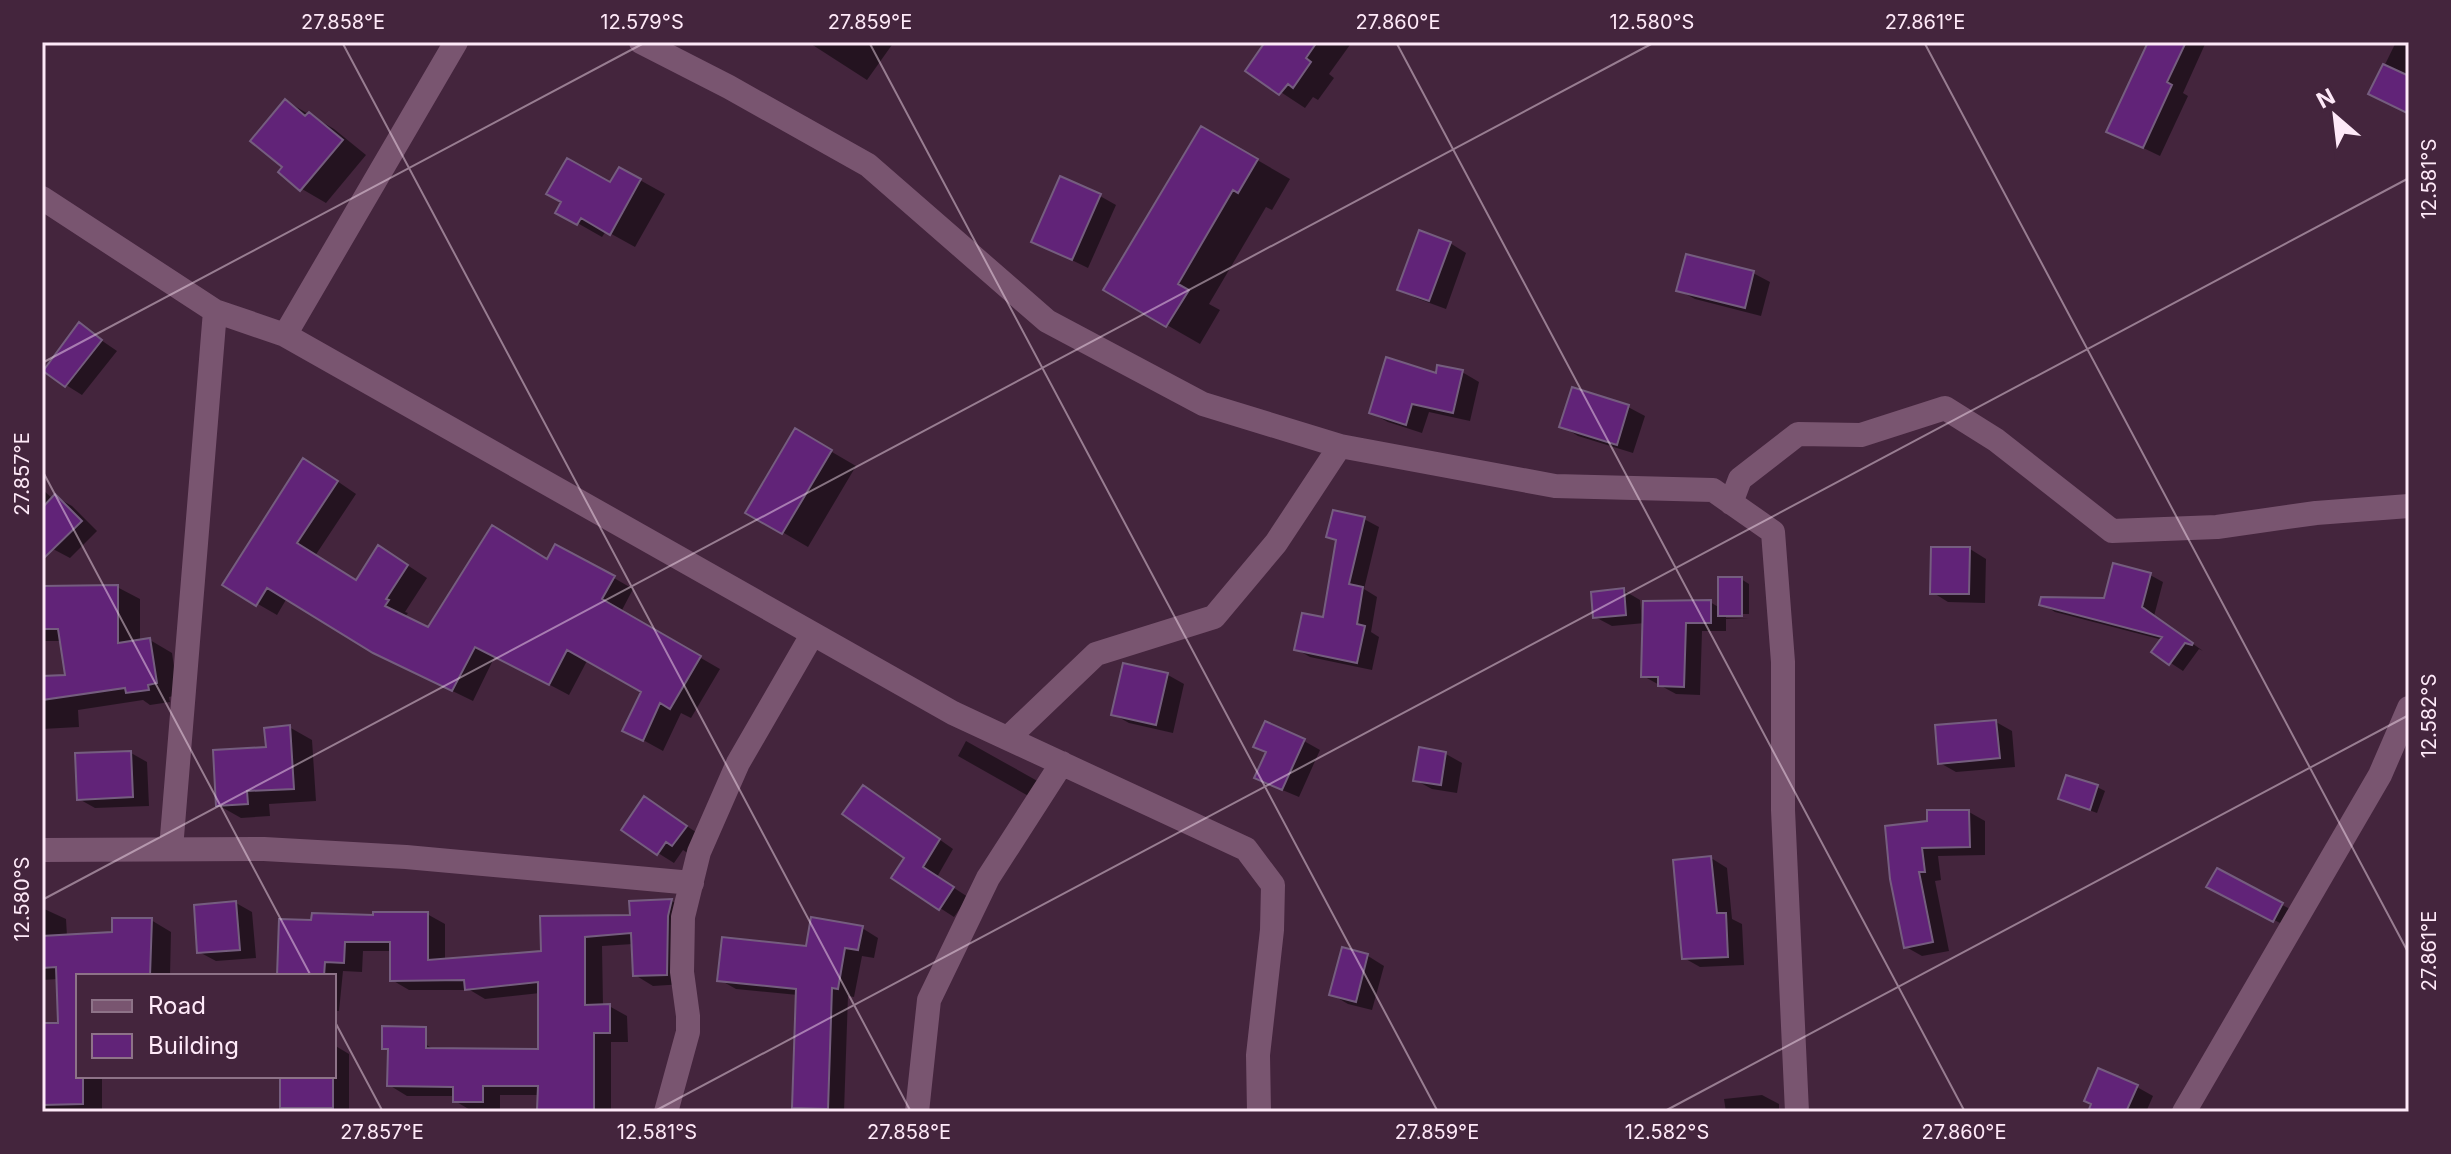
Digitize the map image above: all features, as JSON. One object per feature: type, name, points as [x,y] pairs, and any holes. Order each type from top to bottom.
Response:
[{"type":"street","points":[[285,335],[456,42]]},
{"type":"street","points":[[641,42],[868,165],[1047,321],[1203,404],[1340,446],[1555,486],[1713,490],[1773,532],[1783,662],[1783,810],[1797,1112]]},
{"type":"street","points":[[42,198],[215,311],[285,335],[953,713],[1246,849],[1273,885],[1272,930],[1258,1055],[1259,1112]]},
{"type":"street","points":[[171,849],[215,311]]},
{"type":"street","points":[[1731,503],[1740,479],[1798,434],[1861,435],[1945,408],[1996,440],[2112,531],[2217,527],[2316,513],[2409,506]]},
{"type":"street","points":[[1008,738],[1096,654],[1214,617],[1276,543],[1340,446]]},
{"type":"street","points":[[666,1112],[688,1032],[682,972],[683,917],[699,852],[738,763],[812,635]]},
{"type":"street","points":[[2184,1112],[2380,775],[2409,708]]},
{"type":"street","points":[[917,1112],[929,1000],[988,878],[1062,763]]},
{"type":"street","points":[[42,850],[264,849],[406,857],[692,883]]},
{"type":"building","points":[[1265,42],[1317,42],[1306,58],[1311,62],[1293,88],[1288,84],[1279,95],[1245,71]]},
{"type":"building","points":[[2148,42],[2186,42],[2167,82],[2172,85],[2143,148],[2106,132]]},
{"type":"building","points":[[2383,64],[2409,76],[2409,114],[2368,94]]},
{"type":"building","points":[[285,99],[305,116],[309,112],[343,140],[300,191],[278,172],[282,167],[250,141]]},
{"type":"building","points":[[1201,126],[1258,159],[1238,193],[1233,190],[1178,284],[1189,290],[1166,327],[1103,290]]},
{"type":"building","points":[[567,158],[610,182],[619,167],[641,179],[610,235],[581,218],[577,225],[555,213],[561,202],[546,194]]},
{"type":"building","points":[[1060,176],[1101,194],[1072,260],[1031,242]]},
{"type":"building","points":[[1419,230],[1451,242],[1429,301],[1397,290]]},
{"type":"building","points":[[1686,254],[1754,271],[1745,308],[1676,291]]},
{"type":"building","points":[[79,322],[102,340],[65,387],[43,371]]},
{"type":"building","points":[[1386,357],[1436,373],[1437,365],[1463,370],[1453,413],[1412,404],[1406,425],[1369,413]]},
{"type":"building","points":[[1572,387],[1629,405],[1617,445],[1559,427]]},
{"type":"building","points":[[795,428],[832,450],[782,534],[745,513]]},
{"type":"building","points":[[303,458],[338,481],[297,543],[356,580],[378,545],[408,565],[386,599],[389,600],[385,606],[428,627],[492,525],[547,559],[555,544],[615,576],[602,599],[701,656],[670,709],[660,703],[643,741],[622,731],[641,692],[567,650],[549,685],[475,647],[452,691],[373,653],[267,588],[256,606],[222,585]]},
{"type":"building","points":[[55,494],[82,521],[42,560],[42,508]]},
{"type":"building","points":[[1333,510],[1365,517],[1349,584],[1363,587],[1357,624],[1365,626],[1357,663],[1294,650],[1302,613],[1323,617],[1336,540],[1326,537]]},
{"type":"building","points":[[1931,547],[1970,547],[1969,594],[1930,594]]},
{"type":"building","points":[[2113,563],[2151,573],[2142,607],[2193,643],[2185,643],[2169,665],[2151,652],[2162,637],[2039,605],[2041,597],[2104,598]]},
{"type":"building","points":[[1718,577],[1742,577],[1742,616],[1718,616]]},
{"type":"building","points":[[118,585],[118,643],[150,638],[157,683],[148,685],[149,690],[126,693],[125,688],[42,700],[42,676],[65,675],[58,629],[42,629],[42,586]]},
{"type":"building","points":[[1624,588],[1626,615],[1593,618],[1591,592]]},
{"type":"building","points":[[1711,600],[1711,623],[1686,623],[1684,687],[1658,686],[1658,677],[1641,677],[1643,601]]},
{"type":"building","points":[[1123,663],[1168,673],[1156,725],[1111,715]]},
{"type":"building","points":[[1996,720],[2000,758],[1938,764],[1935,725]]},
{"type":"building","points":[[1265,721],[1305,739],[1282,790],[1254,778],[1266,752],[1253,747]]},
{"type":"building","points":[[290,725],[294,789],[247,791],[248,804],[216,806],[213,750],[266,747],[264,728]]},
{"type":"building","points":[[1419,747],[1446,752],[1441,785],[1413,781]]},
{"type":"building","points":[[131,751],[133,797],[77,800],[75,753]]},
{"type":"building","points":[[2066,775],[2098,785],[2090,810],[2058,799]]},
{"type":"building","points":[[863,785],[940,839],[923,867],[954,887],[939,910],[891,878],[904,858],[842,814]]},
{"type":"building","points":[[644,796],[687,826],[672,846],[666,842],[657,855],[621,830]]},
{"type":"building","points":[[1927,810],[1969,810],[1970,847],[1922,848],[1925,872],[1919,872],[1933,942],[1904,948],[1890,879],[1885,826],[1927,821]]},
{"type":"building","points":[[1711,856],[1717,913],[1726,913],[1728,957],[1682,959],[1673,860]]},
{"type":"building","points":[[2217,868],[2283,903],[2273,922],[2206,887]]},
{"type":"building","points":[[672,899],[668,916],[667,975],[633,976],[631,933],[585,937],[585,1005],[610,1004],[610,1033],[594,1033],[594,1110],[537,1110],[538,1086],[483,1086],[483,1102],[453,1102],[453,1087],[387,1086],[388,1049],[382,1049],[382,1026],[426,1027],[426,1048],[538,1049],[538,982],[465,990],[464,980],[390,981],[390,942],[345,942],[344,963],[325,962],[324,974],[277,974],[279,919],[311,920],[312,913],[373,915],[373,912],[428,912],[428,960],[541,951],[540,916],[630,915],[629,901]]},
{"type":"building","points":[[236,901],[240,950],[197,953],[194,905]]},
{"type":"building","points":[[811,917],[863,926],[858,950],[845,948],[838,989],[832,988],[828,1109],[792,1108],[796,989],[717,981],[722,937],[806,946]]},
{"type":"building","points":[[112,918],[152,918],[150,974],[76,974],[76,1078],[83,1078],[83,1104],[42,1105],[42,1023],[58,1023],[56,967],[42,968],[42,936],[112,932]]},
{"type":"building","points":[[1342,947],[1368,954],[1356,1002],[1329,995]]},
{"type":"building","points":[[2098,1068],[2138,1085],[2126,1112],[2088,1112],[2091,1104],[2084,1101]]},
{"type":"building","points":[[280,1078],[333,1078],[333,1108],[280,1108]]}]
